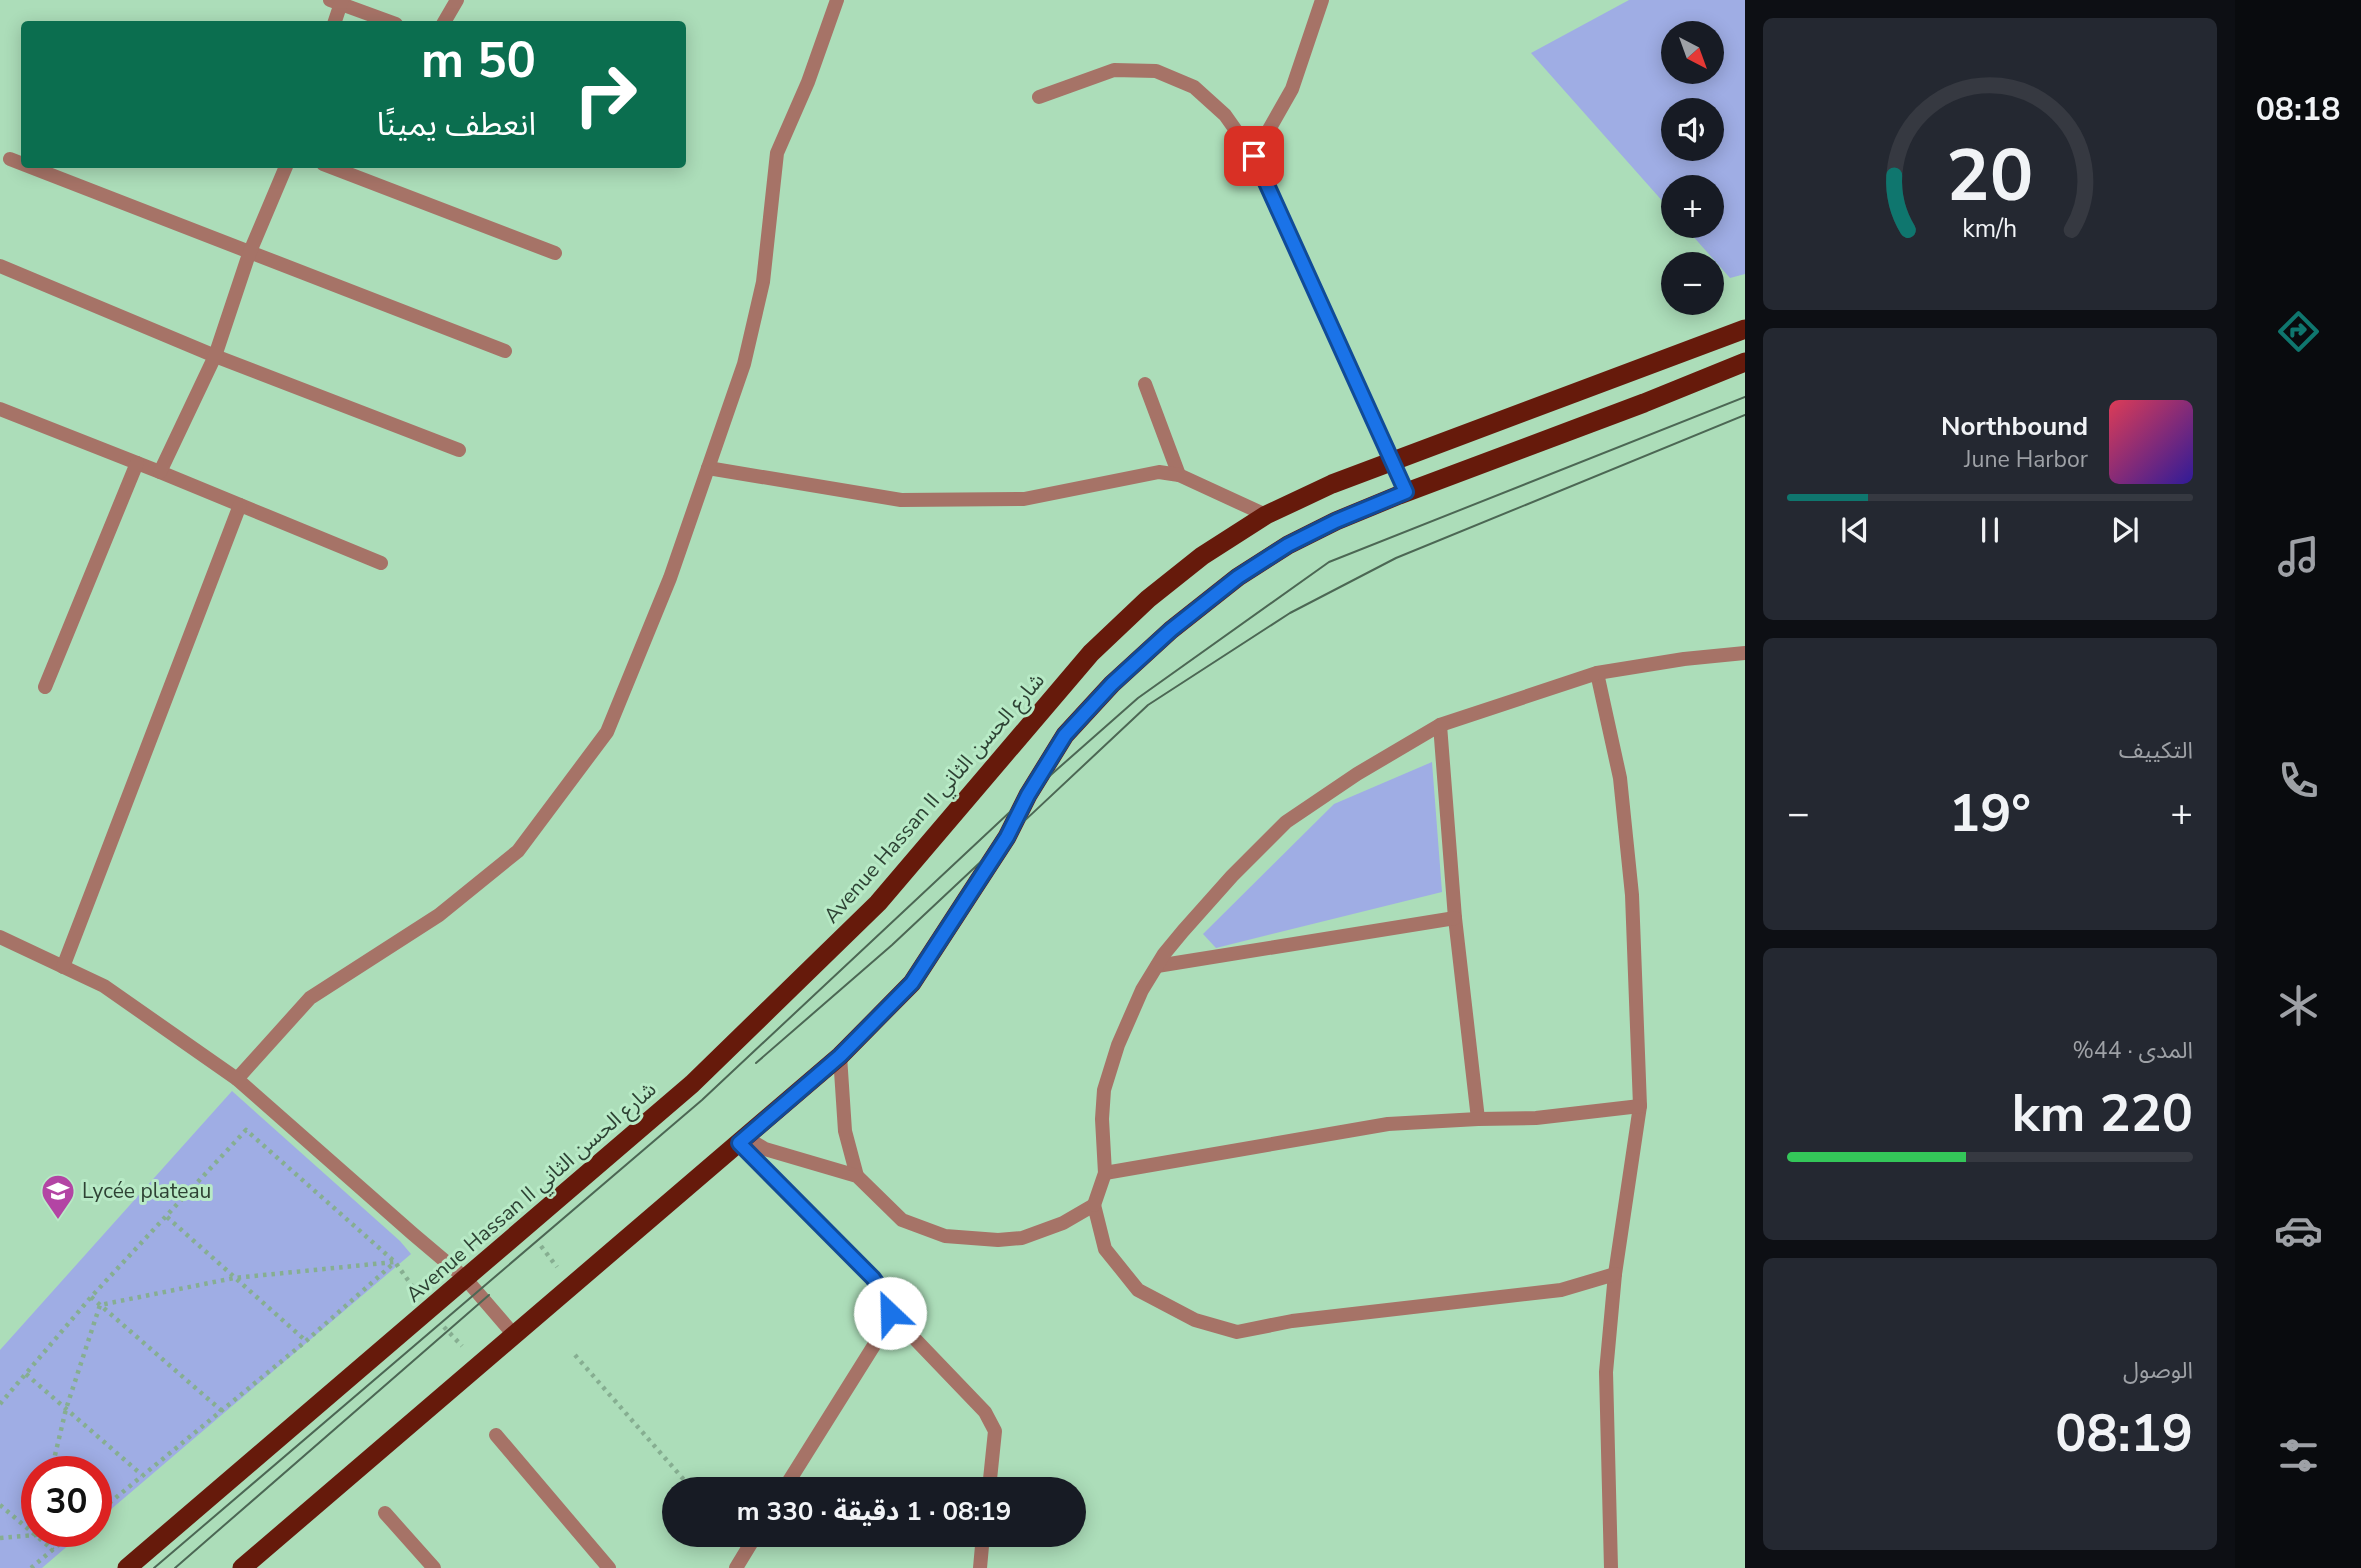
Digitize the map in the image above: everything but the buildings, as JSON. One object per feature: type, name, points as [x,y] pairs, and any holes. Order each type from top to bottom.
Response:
[{"type":"highway","name":"Avenue Hassan II شارع الحسن الثاني","points":[[127,1568],[692,1084],[877,903],[1091,653],[1148,599],[1202,556],[1266,515],[1332,484],[1745,330]]},
{"type":"highway","points":[[242,1568],[840,1056],[912,983],[1007,837],[1028,795],[1065,735],[1112,684],[1171,630],[1238,577],[1288,545],[1336,521],[1745,362]]},
{"type":"street","points":[[445,21],[457,0]]},
{"type":"street","points":[[237,1079],[310,998],[439,915],[518,851],[607,732],[670,578],[744,364],[763,282],[777,153],[808,82],[837,0]]},
{"type":"street","points":[[1254,156],[1292,89],[1322,0]]},
{"type":"street","points":[[335,21],[338,1],[388,21]]},
{"type":"street","points":[[1039,97],[1114,70],[1156,71],[1194,87],[1224,115],[1254,156],[1406,492]]},
{"type":"street","points":[[10,159],[21,163]]},
{"type":"street","points":[[33,168],[505,351]]},
{"type":"street","points":[[160,472],[215,356],[249,254],[286,168]]},
{"type":"street","points":[[333,168],[555,253]]},
{"type":"street","points":[[0,266],[215,356],[459,450]]},
{"type":"street","points":[[1146,384],[1179,475]]},
{"type":"street","points":[[0,409],[380,563]]},
{"type":"street","points":[[46,687],[137,463]]},
{"type":"street","points":[[708,468],[901,500],[1024,499],[1159,472],[1179,475],[1266,515]]},
{"type":"street","points":[[63,967],[240,505]]},
{"type":"street","points":[[1615,1274],[1561,1290],[1292,1321],[1237,1332],[1195,1320],[1138,1290],[1105,1249],[1094,1205],[1105,1173],[1102,1118],[1104,1090],[1118,1045],[1142,990],[1164,954],[1224,885],[1286,822],[1357,774],[1440,725],[1597,673],[1684,659],[1745,653]]},
{"type":"street","points":[[1597,673],[1620,778],[1632,895],[1640,1106],[1615,1274],[1606,1372],[1611,1568]]},
{"type":"street","points":[[1440,725],[1455,918],[1478,1119]]},
{"type":"street","points":[[1157,966],[1455,918]]},
{"type":"street","points":[[0,937],[104,986],[237,1079],[466,1278],[514,1335]]},
{"type":"street","points":[[840,1056],[845,1131],[857,1176]]},
{"type":"street","points":[[1105,1173],[1388,1124],[1536,1118],[1640,1106]]},
{"type":"street","points":[[742,1140],[857,1176],[902,1220],[945,1236],[998,1240],[1022,1238],[1063,1223],[1094,1205]]},
{"type":"street","points":[[742,1140],[873,1278],[888,1299],[890,1313],[883,1331],[792,1477]]},
{"type":"street","points":[[890,1313],[985,1412],[995,1432],[990,1477]]},
{"type":"street","points":[[496,1435],[609,1568]]},
{"type":"street","points":[[385,1513],[433,1568]]},
{"type":"street","points":[[736,1568],[749,1547]]},
{"type":"street","points":[[980,1568],[983,1547]]},
{"type":"path","points":[[0,1404],[91,1297],[246,1130],[395,1262]]},
{"type":"path","points":[[167,1217],[306,1341]]},
{"type":"path","points":[[526,1226],[571,1286]]},
{"type":"path","points":[[100,1305],[234,1278],[395,1262]]},
{"type":"path","points":[[112,1500],[306,1341],[395,1262]]},
{"type":"path","points":[[91,1297],[222,1411]]},
{"type":"path","points":[[55,1456],[66,1409],[100,1305]]},
{"type":"path","points":[[429,1310],[480,1365]]},
{"type":"path","points":[[575,1355],[682,1477]]},
{"type":"path","points":[[26,1374],[142,1475]]},
{"type":"path","points":[[0,1504],[21,1521]]},
{"type":"path","points":[[0,1538],[21,1535]]},
{"type":"path","points":[[49,1547],[52,1550]]},
{"type":"path","points":[[32,1568],[56,1547]]},
{"type":"shaded area","points":[[1629,0],[1745,0],[1745,274],[1730,278],[1724,271],[1724,252],[1707,252],[1695,238],[1724,238],[1724,175],[1661,175],[1661,199],[1531,53]]},
{"type":"shaded area","points":[[1432,762],[1442,892],[1216,948],[1203,934],[1334,804]]},
{"type":"shaded area","points":[[232,1091],[400,1241],[411,1254],[112,1508],[112,1456],[21,1456],[21,1547],[66,1547],[42,1568],[0,1568],[0,1350]]},
{"type":"tram line","points":[[154,1568],[702,1100],[1028,795],[1138,698],[1329,562],[1745,397]]},
{"type":"tram line","points":[[756,1063],[892,945],[1148,705],[1290,613],[1396,558],[1745,415]]},
{"type":"tram line","points":[[175,1568],[489,1295]]},
{"type":"place","name":"Lycée plateau","points":[[58,1221]]},
{"type":"route","points":[[890,1313],[888,1299],[873,1278],[739,1143],[840,1056],[912,983],[1007,837],[1028,795],[1065,735],[1112,684],[1171,630],[1238,577],[1288,545],[1336,521],[1406,492],[1254,156]]}]
